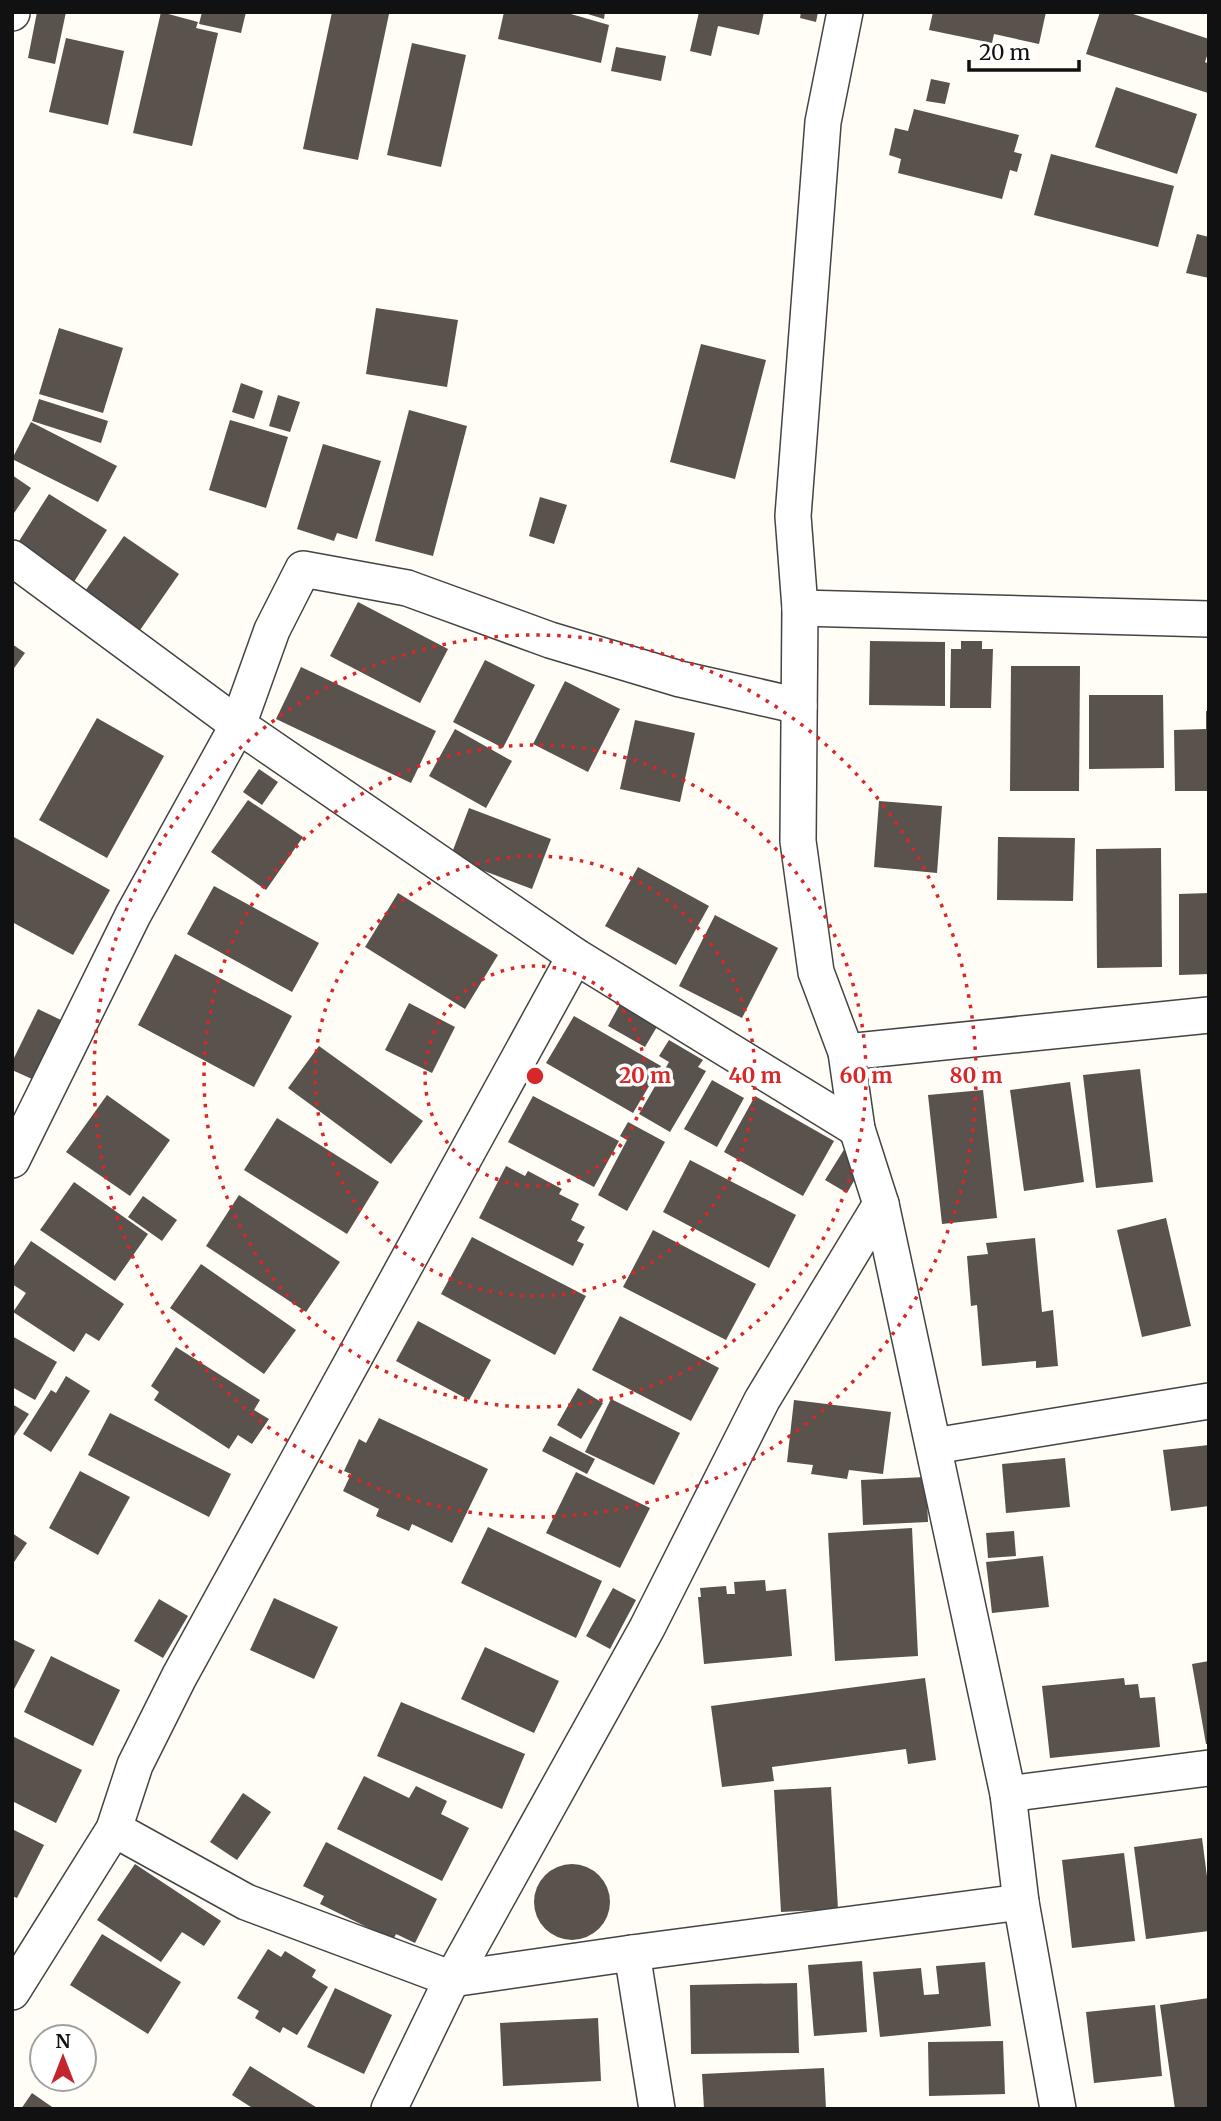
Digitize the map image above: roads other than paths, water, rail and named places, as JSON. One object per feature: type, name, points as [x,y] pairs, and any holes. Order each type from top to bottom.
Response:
[{"type":"street","points":[[845,12],[823,122],[793,516],[800,608],[798,841],[816,972],[846,1052],[857,1129],[881,1204],[1008,1794],[1021,1902],[1058,2109]]},
{"type":"street","points":[[12,558],[238,725],[575,956],[857,1129]]},
{"type":"street","points":[[12,1160],[133,915],[238,725],[272,630],[303,569],[407,588],[562,644],[680,679],[799,706]]},
{"type":"street","points":[[800,608],[1209,618]]},
{"type":"street","points":[[12,1992],[114,1829],[135,1765],[179,1677],[575,956]]},
{"type":"street","points":[[846,1052],[1209,1015]]},
{"type":"street","points":[[389,2109],[452,1979],[647,1628],[762,1401],[881,1204]]},
{"type":"street","points":[[934,1446],[1209,1401]]},
{"type":"street","points":[[1008,1794],[1209,1768]]},
{"type":"street","points":[[114,1829],[246,1902],[452,1979],[1021,1902]]},
{"type":"street","points":[[632,1953],[657,2109]]}]
